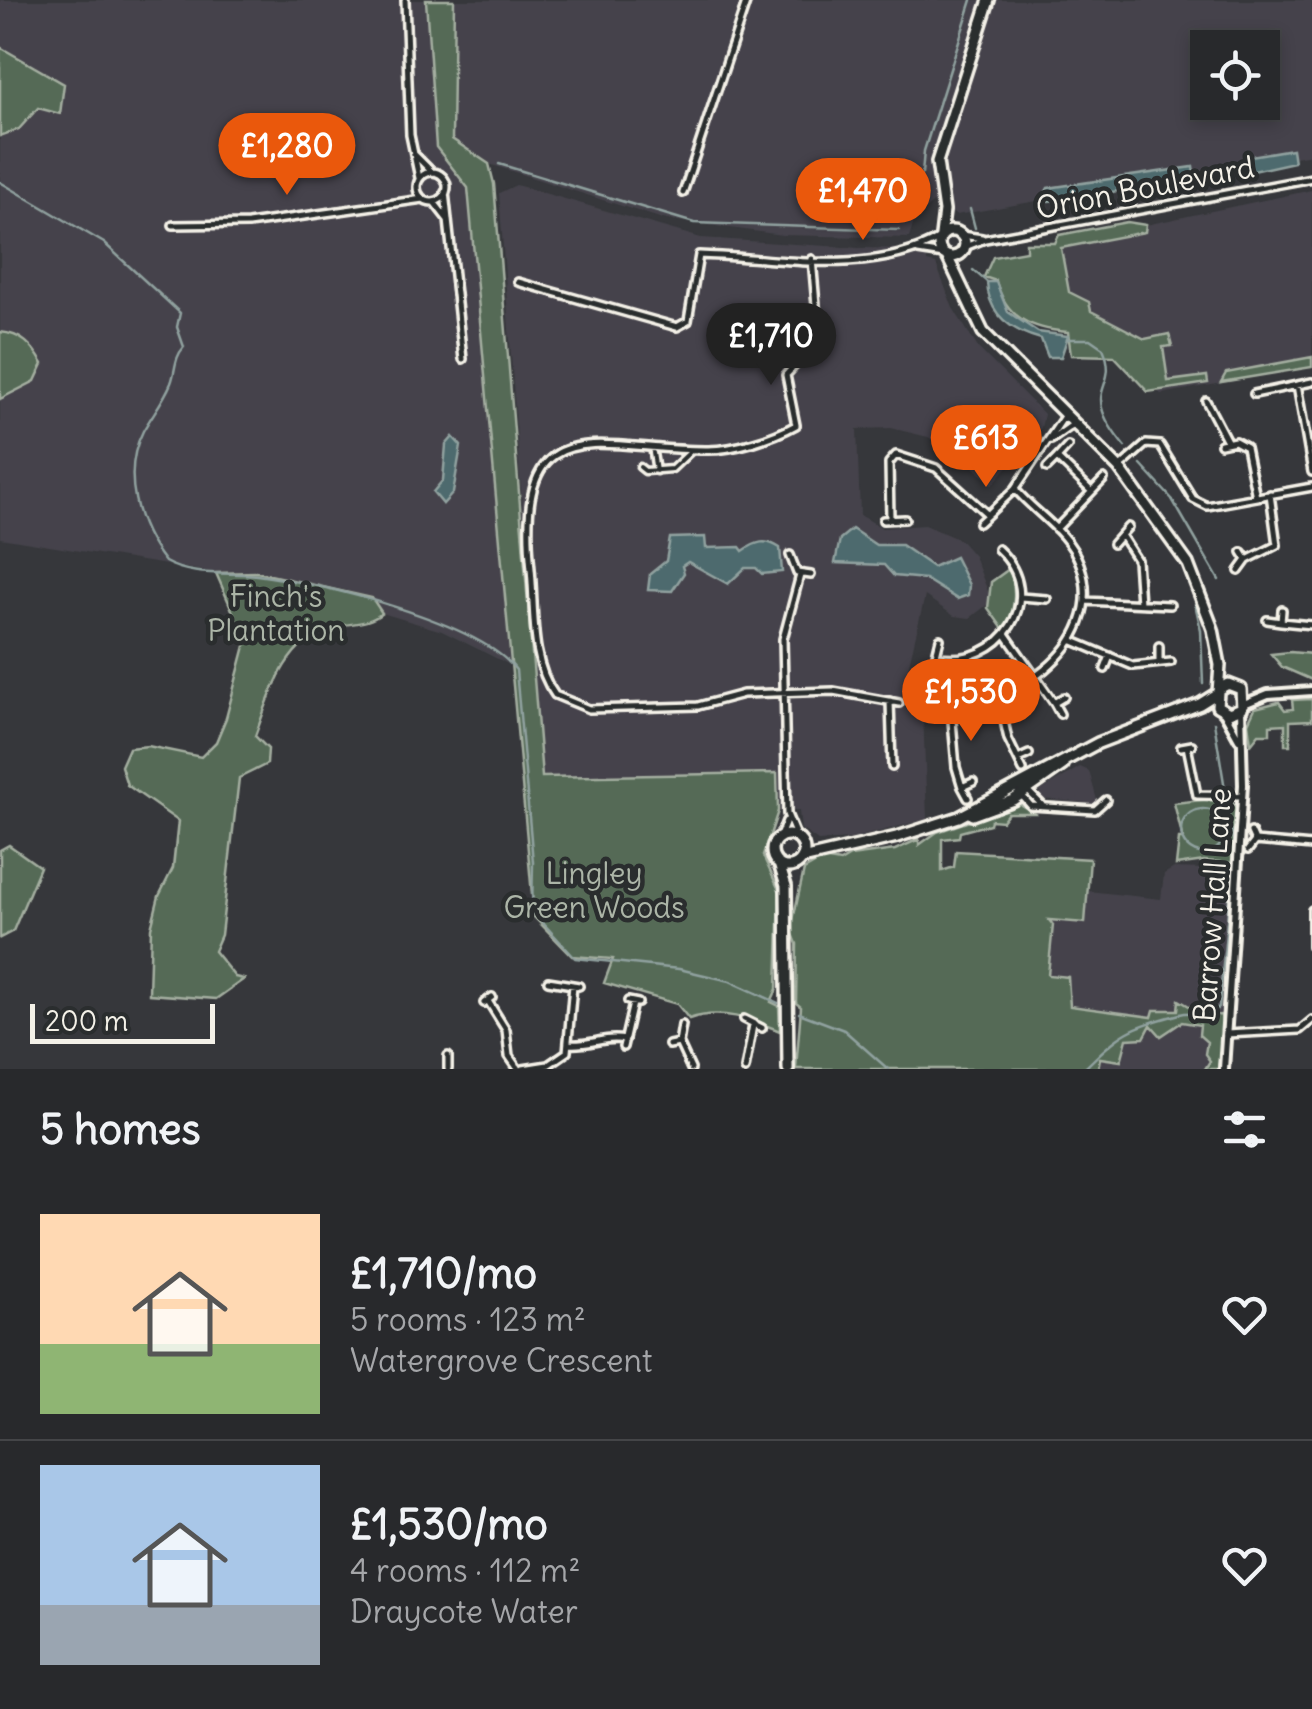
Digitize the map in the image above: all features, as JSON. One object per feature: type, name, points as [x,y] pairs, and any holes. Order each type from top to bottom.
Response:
[{"type":"main road","points":[[990,0],[939,152],[937,179],[944,211],[940,237],[983,332],[1119,468],[1188,564],[1206,604],[1220,665],[1217,706],[1224,712]]},
{"type":"main road","points":[[944,211],[959,233],[963,250],[958,274]]},
{"type":"main road","points":[[940,237],[959,233]]},
{"type":"main road","points":[[946,255],[963,250]]},
{"type":"main road","points":[[1184,711],[1224,712],[1243,706],[1237,686],[1220,665]]},
{"type":"main road","points":[[779,864],[897,837],[960,817],[1022,790],[1070,759],[1124,732],[1184,711],[1218,691],[1237,686]]},
{"type":"main road","points":[[788,1069],[786,898],[779,864],[772,852],[778,839],[829,850]]},
{"type":"main road","points":[[786,898],[799,862],[800,841]]},
{"type":"street","points":[[401,202],[420,178],[414,153],[405,0]]},
{"type":"street","points":[[683,193],[746,0]]},
{"type":"street","points":[[414,153],[444,179],[463,359]]},
{"type":"street","points":[[420,178],[432,172]]},
{"type":"street","name":"Orion Boulevard","points":[[963,250],[985,238],[1312,178]]},
{"type":"street","points":[[417,186],[423,199]]},
{"type":"street","points":[[434,202],[446,192]]},
{"type":"street","points":[[174,225],[248,224],[423,199],[434,202],[449,222]]},
{"type":"street","name":"Orion Boulevard","points":[[959,233],[985,238]]},
{"type":"street","points":[[916,251],[940,237]]},
{"type":"street","points":[[518,282],[677,326],[688,321],[698,254],[865,260],[916,251],[946,255]]},
{"type":"street","points":[[812,259],[819,339],[786,372],[798,418],[793,427],[725,449],[692,450],[601,441],[577,445],[554,458],[536,480],[526,522],[545,682],[564,702],[589,709],[698,706],[743,694],[783,693],[845,692],[899,703]]},
{"type":"street","points":[[1254,394],[1312,382]]},
{"type":"street","points":[[1297,385],[1312,472]]},
{"type":"street","points":[[1206,402],[1224,443],[1239,442],[1248,451],[1256,497]]},
{"type":"street","points":[[979,523],[1014,489],[1066,414]]},
{"type":"street","points":[[1051,440],[1075,424]]},
{"type":"street","points":[[1119,468],[1146,444],[1158,443],[1198,504],[1212,506],[1312,486]]},
{"type":"street","points":[[1047,468],[1068,446]]},
{"type":"street","points":[[640,467],[656,471],[676,468],[692,450]]},
{"type":"street","points":[[653,453],[656,471]]},
{"type":"street","points":[[904,519],[887,520],[889,463],[896,455],[936,468],[987,514]]},
{"type":"street","points":[[1057,458],[1092,491]]},
{"type":"street","points":[[1056,529],[1104,479]]},
{"type":"street","points":[[932,709],[951,710],[999,698],[1035,675],[1072,640],[1085,602],[1080,566],[1056,529],[1014,489]]},
{"type":"street","points":[[1239,572],[1247,560],[1277,544],[1270,494]]},
{"type":"street","points":[[1113,544],[1128,527]]},
{"type":"street","points":[[1122,535],[1137,560],[1140,603]]},
{"type":"street","points":[[940,639],[935,660],[961,658],[1006,634],[1015,622],[1018,572],[998,549]]},
{"type":"street","points":[[1242,552],[1247,560]]},
{"type":"street","points":[[778,839],[787,814],[782,639],[800,574],[790,555]]},
{"type":"street","points":[[800,574],[811,575]]},
{"type":"street","points":[[1018,597],[1046,599]]},
{"type":"street","points":[[1085,602],[1170,605]]},
{"type":"street","points":[[1158,604],[1158,616]]},
{"type":"street","points":[[1281,622],[1282,610]]},
{"type":"street","points":[[1266,620],[1312,625]]},
{"type":"street","points":[[1006,634],[1060,714]]},
{"type":"street","points":[[1072,640],[1133,666],[1171,662]]},
{"type":"street","points":[[1159,646],[1159,662]]},
{"type":"street","points":[[1106,669],[1110,656]]},
{"type":"street","points":[[1237,686],[1268,694],[1312,691]]},
{"type":"street","points":[[1243,706],[1268,694]]},
{"type":"street","points":[[999,698],[1008,739],[1023,770]]},
{"type":"street","points":[[1054,703],[1064,698]]},
{"type":"street","points":[[890,701],[892,767]]},
{"type":"street","name":"Barrow Hall Lane","points":[[1224,1069],[1243,706]]},
{"type":"street","points":[[951,710],[956,767],[968,798]]},
{"type":"street","name":"Barrow Hall Lane","points":[[1224,712],[1241,745]]},
{"type":"street","points":[[1187,746],[1198,795],[1240,796]]},
{"type":"street","points":[[1018,760],[1029,754]]},
{"type":"street","points":[[962,787],[973,782]]},
{"type":"street","points":[[1022,790],[1045,806],[1095,810],[1106,800]]},
{"type":"street","points":[[787,814],[800,841]]},
{"type":"street","points":[[1251,832],[1255,841]]},
{"type":"street","points":[[1255,841],[1312,846]]},
{"type":"street","points":[[1248,850],[1255,841]]},
{"type":"street","points":[[1312,910],[1312,947]]},
{"type":"street","points":[[488,1000],[506,1030],[509,1056],[521,1069],[561,1060],[569,1044],[576,985],[548,981]]},
{"type":"street","points":[[569,1044],[591,1046],[608,1038],[624,1043],[633,1002]]},
{"type":"street","points":[[744,1019],[762,1028]]},
{"type":"street","points":[[1226,1034],[1300,1030],[1312,1020]]},
{"type":"street","points":[[744,1069],[754,1025]]},
{"type":"street","points":[[682,1026],[679,1044],[691,1069]]},
{"type":"street","points":[[669,1044],[679,1044]]},
{"type":"street","points":[[448,1056],[448,1069]]},
{"type":"shaded area","points":[[0,0],[426,0],[436,147],[468,188],[510,665],[442,631],[382,613],[372,598],[344,590],[257,572],[216,573],[0,538],[0,136],[19,129],[64,85],[0,47]]},
{"type":"shaded area","points":[[454,0],[1312,0],[1312,154],[956,215],[933,203],[915,219],[909,238],[782,235],[663,219],[489,164],[452,139]]},
{"type":"shaded area","points":[[516,185],[701,238],[910,249],[927,242],[927,262],[936,264],[953,308],[978,348],[1044,414],[1041,428],[992,485],[969,462],[928,437],[891,428],[857,429],[860,515],[882,528],[925,525],[960,540],[974,556],[989,594],[987,605],[970,618],[954,616],[925,596],[901,707],[923,711],[927,819],[851,839],[818,841],[801,829],[799,811],[778,811],[776,773],[542,777],[499,193]]},
{"type":"shaded area","points":[[1312,190],[1312,367],[1161,394],[1063,303],[1051,245]]},
{"type":"shaded area","points":[[1080,767],[1089,771],[1098,804],[1042,799],[1040,791]]},
{"type":"shaded area","points":[[1174,868],[1232,870],[1218,1069],[943,1069],[1049,919],[1084,922],[1088,891],[1161,899],[1164,874]]},
{"type":"green space","name":"Lingley Green Woods","points":[[426,0],[454,0],[452,139],[489,164],[494,184],[542,777],[777,773],[778,811],[763,856],[780,892],[777,989],[771,1002],[779,1006],[780,1031],[724,1015],[689,1019],[677,1004],[604,983],[613,959],[572,956],[534,917],[468,188],[436,147]]},
{"type":"green space","points":[[0,47],[64,84],[60,114],[38,108],[19,129],[0,136]]},
{"type":"green space","points":[[1127,222],[1146,225],[1145,232],[1061,248],[1069,292],[1089,302],[1091,311],[1145,339],[1169,334],[1172,346],[1163,347],[1168,381],[1207,376],[1208,383],[1148,392],[1114,356],[1071,355],[1068,332],[1022,319],[1006,304],[996,281],[984,277],[993,257],[1026,251],[1026,243],[1055,243],[1059,235]]},
{"type":"green space","points":[[0,332],[26,342],[43,364],[35,381],[0,399]]},
{"type":"green space","points":[[1312,357],[1312,367],[1221,382],[1226,373]]},
{"type":"green space","points":[[1009,569],[1014,600],[1003,629],[988,608],[991,582]]},
{"type":"green space","name":"Finch's Plantation","points":[[257,572],[372,598],[382,613],[364,622],[330,628],[301,645],[281,672],[255,736],[268,749],[267,764],[239,778],[221,935],[214,951],[235,977],[244,979],[216,999],[149,994],[151,928],[159,896],[173,868],[178,821],[127,785],[121,766],[129,748],[148,746],[201,757],[216,742],[246,642],[216,573]]},
{"type":"green space","points":[[1271,654],[1312,654],[1312,680],[1282,667]]},
{"type":"green space","points":[[1312,699],[1312,720],[1290,721],[1290,745],[1285,745],[1285,724],[1270,725],[1270,734],[1259,734],[1251,744],[1248,723],[1255,708],[1279,702],[1285,710],[1293,709],[1292,700]]},
{"type":"green space","points":[[1229,799],[1237,809],[1233,863],[1204,861],[1176,865],[1179,839],[1183,839],[1174,803]]},
{"type":"green space","points":[[1019,804],[1034,813],[1008,813],[1002,821],[991,820],[990,824],[960,832],[959,837],[942,839],[942,871],[954,867],[956,851],[1090,859],[1085,923],[1049,920],[1053,925],[1048,975],[1068,977],[1070,1006],[1152,1017],[1154,1010],[1178,1010],[1179,1000],[1206,1016],[1221,1015],[1224,1030],[1218,1069],[1205,1069],[1210,1061],[1205,1054],[1207,1042],[1199,1035],[1200,1025],[1182,1022],[1161,1036],[1151,1025],[1144,1038],[1127,1039],[1121,1061],[1100,1058],[1098,1069],[796,1069],[801,1007],[796,1003],[797,944],[791,929],[804,870],[823,859],[840,862],[850,856],[895,850],[919,839],[919,845],[937,832]]},
{"type":"green space","points":[[9,845],[40,867],[13,931],[0,938],[0,850]]},
{"type":"water","points":[[1292,149],[1294,162],[1249,172],[1244,169],[1245,157]]},
{"type":"water","points":[[1193,167],[1195,180],[1049,201],[1044,195],[1048,188]]},
{"type":"water","points":[[987,282],[996,282],[1008,312],[1038,332],[1068,336],[1061,357],[1048,357],[1041,339],[1003,320],[992,303]]},
{"type":"water","points":[[999,414],[1008,422],[1015,422],[1017,428],[1000,439],[998,448],[989,442],[985,447],[977,437],[983,428],[973,423]]},
{"type":"water","points":[[453,437],[461,446],[453,493],[443,504],[433,492],[443,480],[446,445]]},
{"type":"water","points":[[852,529],[876,545],[901,545],[933,567],[955,557],[969,585],[968,595],[957,599],[925,579],[894,576],[884,565],[835,563],[840,539]]},
{"type":"water","points":[[705,537],[706,548],[740,547],[743,551],[761,542],[775,545],[780,548],[782,572],[762,574],[756,568],[745,568],[728,584],[688,562],[682,566],[684,573],[672,591],[648,590],[650,574],[666,561],[670,538]]},
{"type":"waterway","points":[[922,174],[924,151],[972,0]]},
{"type":"waterway","points":[[499,164],[694,223],[899,230]]},
{"type":"waterway","points":[[0,182],[104,243],[180,313],[177,327],[184,347],[168,389],[143,431],[133,465],[140,517],[165,562],[186,570],[257,575],[357,596],[434,621],[497,652],[516,670],[533,862],[532,911],[575,958],[679,969],[730,981],[778,1003]]},
{"type":"waterway","points":[[970,209],[975,228]]},
{"type":"waterway","points":[[973,270],[987,282]]},
{"type":"waterway","points":[[1069,339],[1090,339],[1103,348],[1107,362],[1103,412],[1125,447]]},
{"type":"waterway","points":[[1141,465],[1172,499],[1219,580]]},
{"type":"waterway","points":[[1195,604],[1201,630],[1203,684]]},
{"type":"waterway","points":[[1214,722],[1225,789]]},
{"type":"waterway","points":[[1084,1069],[1108,1046],[1137,1028],[1180,1014],[1210,1013],[1219,1008],[1234,845],[1226,803]]},
{"type":"waterway","points":[[1203,809],[1219,815],[1225,831],[1219,847],[1203,853],[1187,847],[1181,831],[1187,815],[1203,809]]},
{"type":"waterway","points":[[799,1013],[844,1030],[888,1069]]}]
